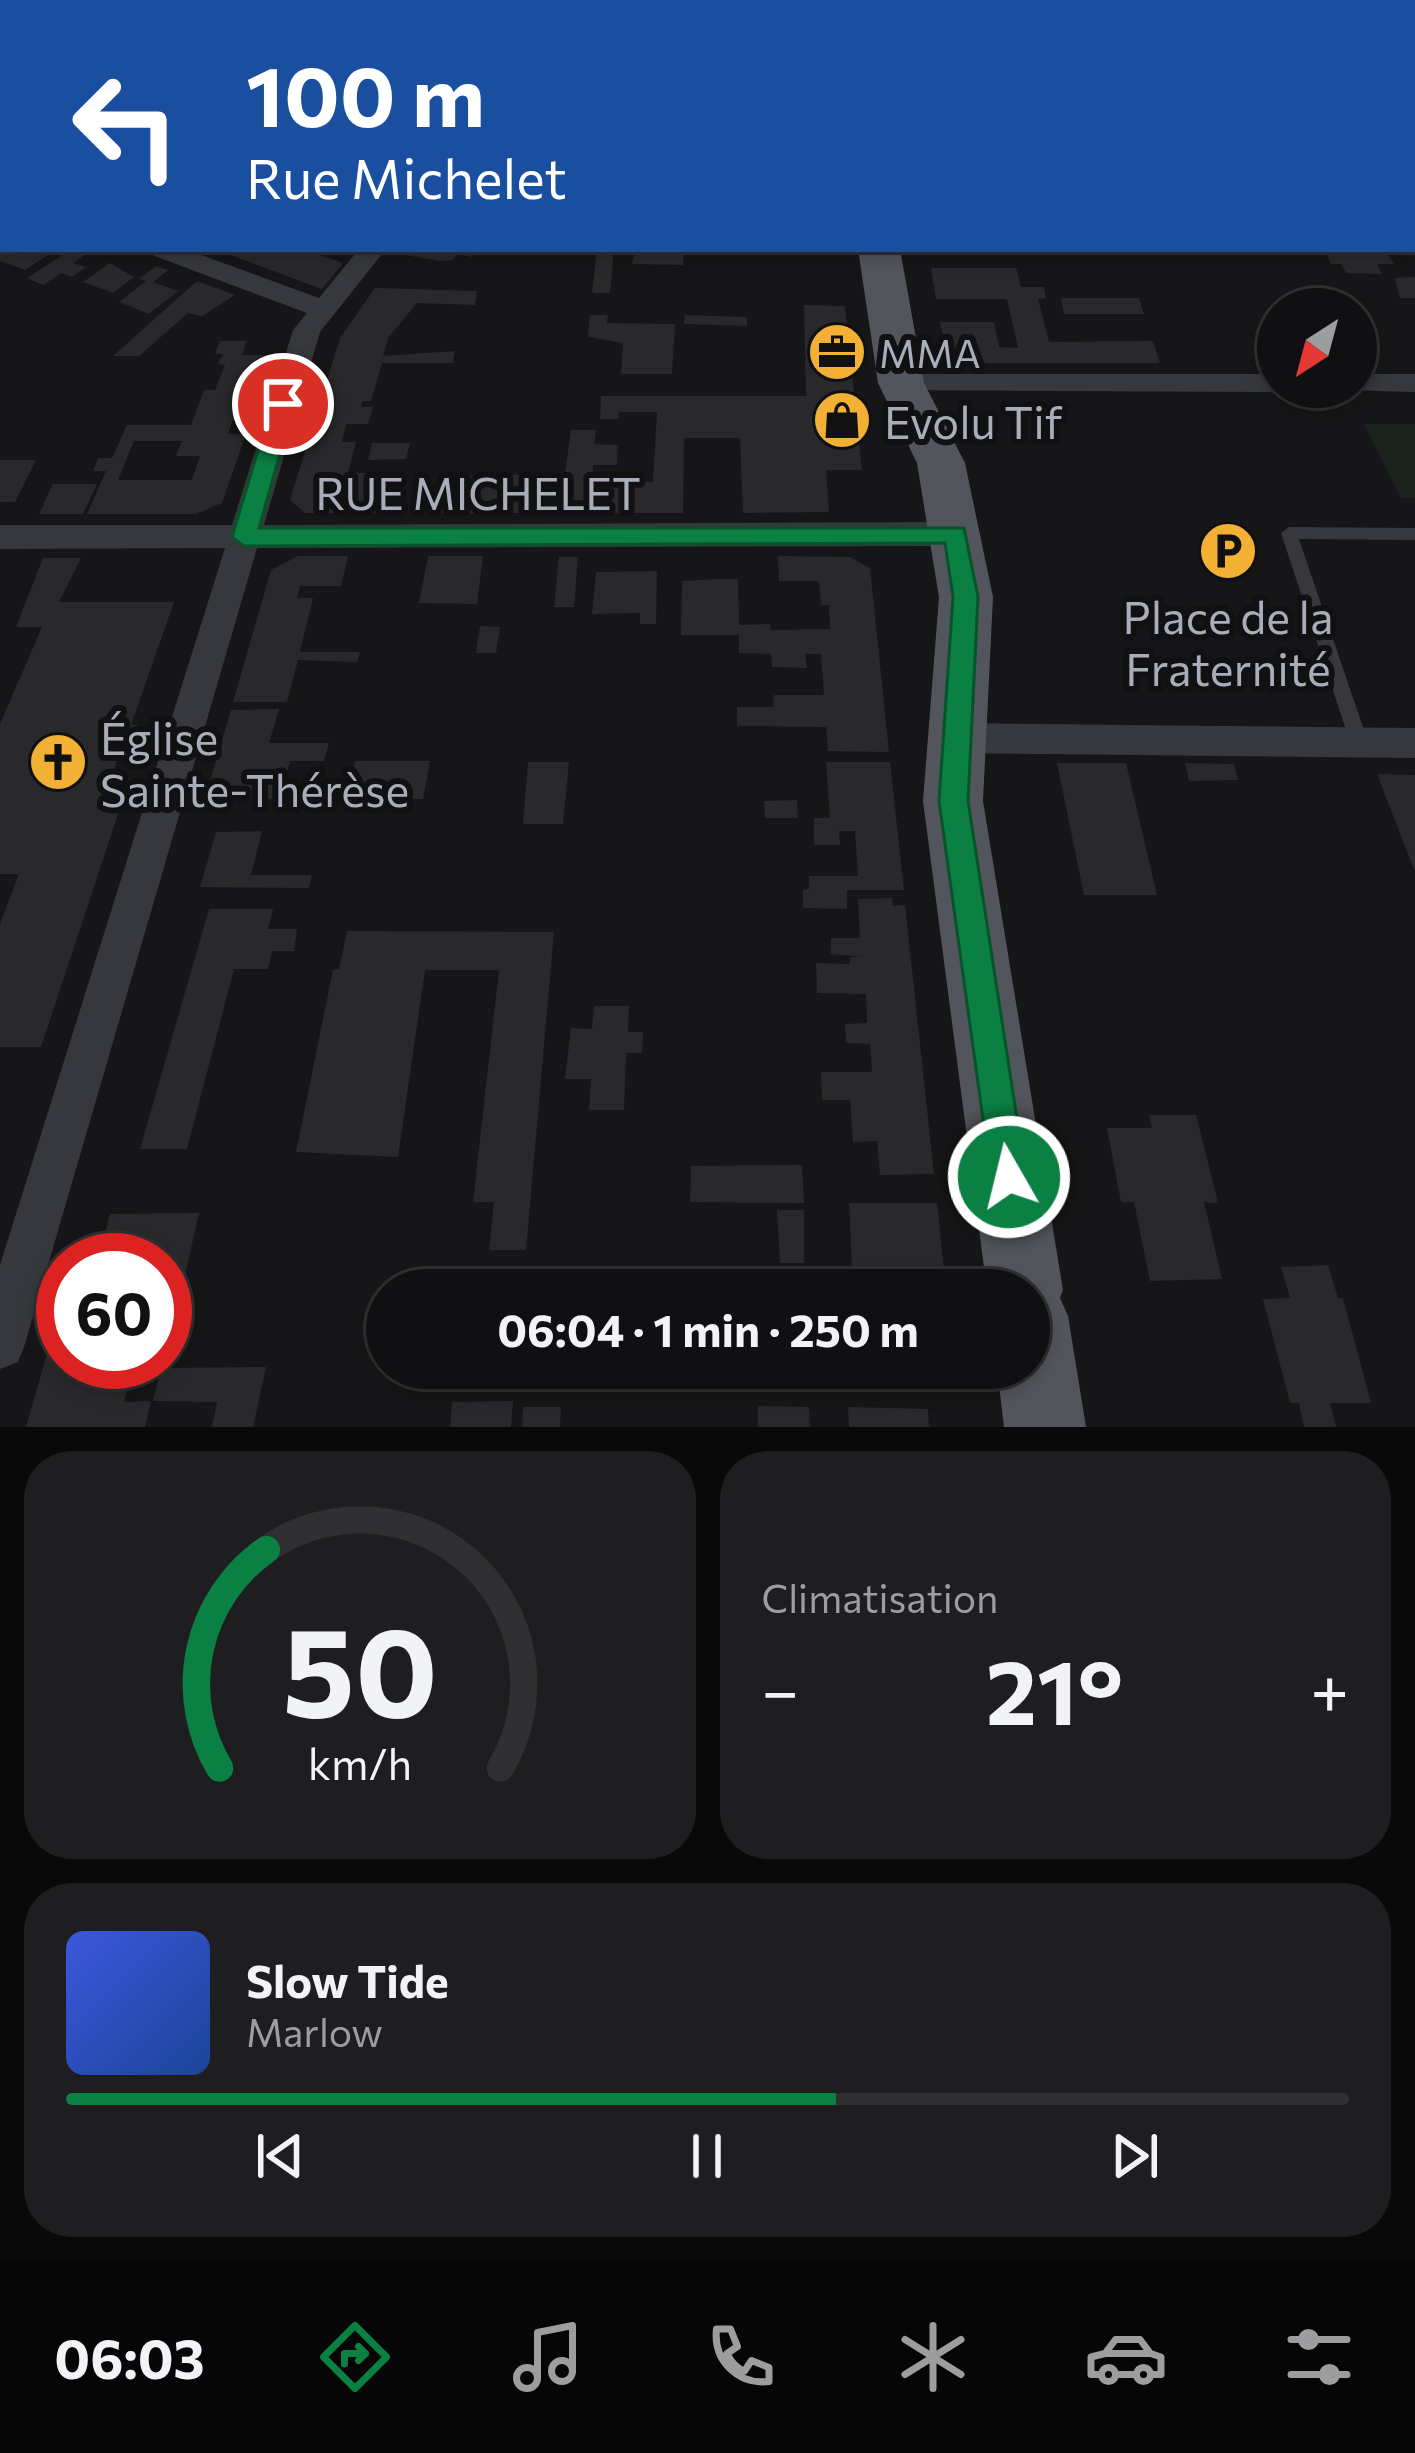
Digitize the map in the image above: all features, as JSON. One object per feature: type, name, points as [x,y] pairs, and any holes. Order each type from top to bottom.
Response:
[{"type":"main road","points":[[879,252],[901,383],[940,463],[965,597],[953,801],[1022,1269]]},
{"type":"main road","points":[[1040,1389],[1046,1427]]},
{"type":"street","points":[[168,252],[325,310]]},
{"type":"street","points":[[0,1344],[307,330],[371,252]]},
{"type":"street","points":[[901,383],[1257,383]]},
{"type":"street","points":[[1377,383],[1415,383]]},
{"type":"street","name":"RUE MICHELET","points":[[0,537],[956,534]]},
{"type":"street","points":[[955,738],[1415,742]]},
{"type":"lane","points":[[1359,742],[1288,533],[1415,534]]},
{"type":"shaded area","points":[[1364,424],[1415,424],[1415,498],[1401,498]]},
{"type":"building","points":[[0,252],[52,252],[25,270],[0,261]]},
{"type":"building","points":[[67,252],[86,254],[73,263],[86,267],[72,277],[61,273],[43,285],[27,278]]},
{"type":"building","points":[[222,252],[312,252],[343,263],[322,289]]},
{"type":"building","points":[[476,252],[472,257],[457,254],[453,260],[440,261],[399,254]]},
{"type":"building","points":[[597,252],[614,252],[610,293],[592,293]]},
{"type":"building","points":[[634,252],[684,252],[683,265],[632,264]]},
{"type":"building","points":[[1325,252],[1387,252],[1394,264],[1377,264],[1382,274],[1346,273],[1341,264],[1331,264]]},
{"type":"building","points":[[110,263],[134,277],[113,293],[83,282]]},
{"type":"building","points":[[156,266],[168,270],[153,282],[178,291],[149,314],[119,302],[146,281],[139,279]]},
{"type":"building","points":[[931,268],[1016,268],[1021,287],[1044,287],[1046,298],[1038,299],[1049,342],[1153,341],[1160,363],[964,363],[946,353],[940,322],[994,322],[999,347],[1018,348],[1007,299],[936,299]]},
{"type":"building","points":[[1415,277],[1415,298],[1400,298],[1395,278]]},
{"type":"building","points":[[197,281],[235,295],[202,316],[188,313],[139,356],[113,356]]},
{"type":"building","points":[[375,288],[477,291],[475,305],[417,303],[388,338],[383,356],[455,351],[453,363],[382,363],[371,401],[363,401],[361,407],[373,407],[368,424],[346,424],[342,442],[356,442],[348,473],[368,473],[365,485],[386,484],[379,513],[305,513],[290,500],[340,338]]},
{"type":"building","points":[[1061,298],[1139,298],[1144,314],[1064,314]]},
{"type":"building","points":[[804,305],[845,306],[862,470],[826,470],[829,512],[743,513],[740,438],[684,438],[683,513],[603,513],[605,482],[653,482],[657,412],[619,412],[618,419],[600,419],[601,396],[806,396]]},
{"type":"building","points":[[590,315],[608,315],[607,323],[675,324],[672,374],[621,374],[623,343],[588,337]]},
{"type":"building","points":[[685,315],[747,317],[747,326],[684,324]]},
{"type":"building","points":[[220,341],[247,341],[242,355],[272,355],[260,391],[243,391],[228,434],[246,434],[222,503],[196,514],[87,514],[106,471],[93,471],[98,458],[112,458],[127,425],[191,425],[204,390],[215,390],[225,365],[218,364],[223,354],[215,354]],"holes":[[[134,441],[182,441],[176,456],[200,456],[192,480],[118,480]]]},
{"type":"building","points":[[571,430],[596,430],[594,444],[618,445],[617,465],[593,465],[591,513],[435,513],[443,476],[565,474]]},
{"type":"building","points":[[372,443],[410,443],[406,459],[368,460]]},
{"type":"building","points":[[0,460],[36,460],[15,502],[0,502]]},
{"type":"building","points":[[53,484],[97,484],[83,514],[39,514]]},
{"type":"building","points":[[298,556],[348,556],[341,586],[300,586],[297,598],[313,598],[300,652],[360,652],[357,662],[298,660],[287,702],[233,702],[271,570]]},
{"type":"building","points":[[428,556],[483,556],[477,604],[419,603]]},
{"type":"building","points":[[778,556],[850,557],[870,568],[889,752],[828,751],[826,727],[737,726],[737,707],[773,707],[774,695],[824,695],[821,654],[805,654],[807,668],[772,667],[771,654],[739,653],[739,635],[681,635],[682,581],[717,579],[738,579],[739,625],[830,629],[829,605],[821,605],[819,581],[779,581]]},
{"type":"building","points":[[559,557],[578,557],[574,607],[554,607]]},
{"type":"building","name":"Église Sainte-Thérèse","points":[[43,558],[81,558],[59,602],[174,602],[131,725],[138,725],[131,745],[122,745],[111,778],[130,778],[41,1047],[0,1047],[0,924],[19,874],[0,874],[0,724],[42,627],[16,627]]},
{"type":"building","points":[[657,571],[656,624],[640,624],[640,613],[592,614],[596,572]]},
{"type":"building","points":[[480,626],[500,627],[496,653],[476,653]]},
{"type":"building","points":[[279,709],[269,743],[329,743],[324,761],[290,761],[280,799],[205,798],[231,710]]},
{"type":"building","points":[[355,761],[430,761],[423,799],[346,799]]},
{"type":"building","points":[[528,762],[569,762],[563,824],[523,824]]},
{"type":"building","points":[[826,762],[890,762],[904,890],[847,890],[847,909],[803,908],[809,876],[858,876],[855,831],[839,831],[840,845],[814,845],[814,818],[830,818]]},
{"type":"building","points":[[1057,763],[1126,763],[1157,895],[1084,895]]},
{"type":"building","points":[[1185,763],[1234,764],[1238,780],[1189,781]]},
{"type":"building","points":[[1377,774],[1415,775],[1415,872]]},
{"type":"building","points":[[797,800],[798,818],[765,818],[764,801]]},
{"type":"building","points":[[262,831],[251,875],[312,875],[309,888],[200,887],[216,832]]},
{"type":"building","points":[[892,898],[893,906],[905,905],[934,1174],[880,1175],[877,1141],[853,1142],[850,1100],[822,1100],[821,1072],[872,1072],[870,1044],[846,1043],[845,1024],[867,1023],[866,994],[817,993],[816,963],[850,964],[850,957],[863,957],[831,954],[831,938],[860,938],[858,899]]},
{"type":"building","points":[[209,909],[273,909],[268,929],[297,929],[294,951],[272,951],[268,969],[234,969],[187,1149],[140,1149]]},
{"type":"building","points":[[347,931],[554,932],[526,1250],[489,1250],[494,1202],[473,1202],[499,970],[425,970],[398,1157],[296,1152],[333,970],[339,969]]},
{"type":"building","points":[[594,1006],[629,1006],[628,1032],[643,1032],[642,1053],[626,1053],[624,1110],[589,1110],[591,1079],[565,1079],[571,1028],[592,1029]]},
{"type":"building","points":[[1149,1115],[1196,1115],[1218,1203],[1204,1202],[1222,1279],[1150,1281],[1134,1202],[1121,1202],[1107,1128],[1152,1128]]},
{"type":"building","points":[[802,1165],[804,1203],[690,1202],[691,1166]]},
{"type":"building","points":[[849,1203],[937,1203],[944,1269],[852,1269]]},
{"type":"building","points":[[777,1210],[804,1210],[804,1263],[780,1263]]},
{"type":"building","points":[[199,1213],[192,1244],[192,1233],[105,1233],[110,1214]]},
{"type":"building","points":[[1328,1265],[1338,1298],[1343,1298],[1371,1403],[1330,1403],[1336,1427],[1304,1427],[1299,1403],[1290,1403],[1263,1299],[1290,1298],[1281,1267]]},
{"type":"building","points":[[266,1367],[253,1427],[212,1427],[217,1402],[153,1401],[156,1389],[192,1389],[192,1368]]},
{"type":"building","points":[[37,1389],[127,1389],[124,1402],[151,1401],[145,1427],[26,1427]]},
{"type":"building","points":[[513,1401],[511,1427],[450,1427],[452,1402]]},
{"type":"building","points":[[758,1406],[809,1407],[810,1427],[758,1427]]},
{"type":"building","points":[[523,1407],[561,1407],[560,1427],[522,1427]]},
{"type":"building","points":[[848,1407],[928,1409],[929,1427],[849,1427]]},
{"type":"place","name":"MMA","points":[[837,352]]},
{"type":"place","name":"Evolu Tif","points":[[842,420]]},
{"type":"place","name":"Place de la Fraternité","points":[[1228,551]]},
{"type":"place","name":"Église Sainte-Thérèse","points":[[58,762]]},
{"type":"route","points":[[283,404],[244,537],[956,534],[965,597],[953,801],[1009,1177]]}]
